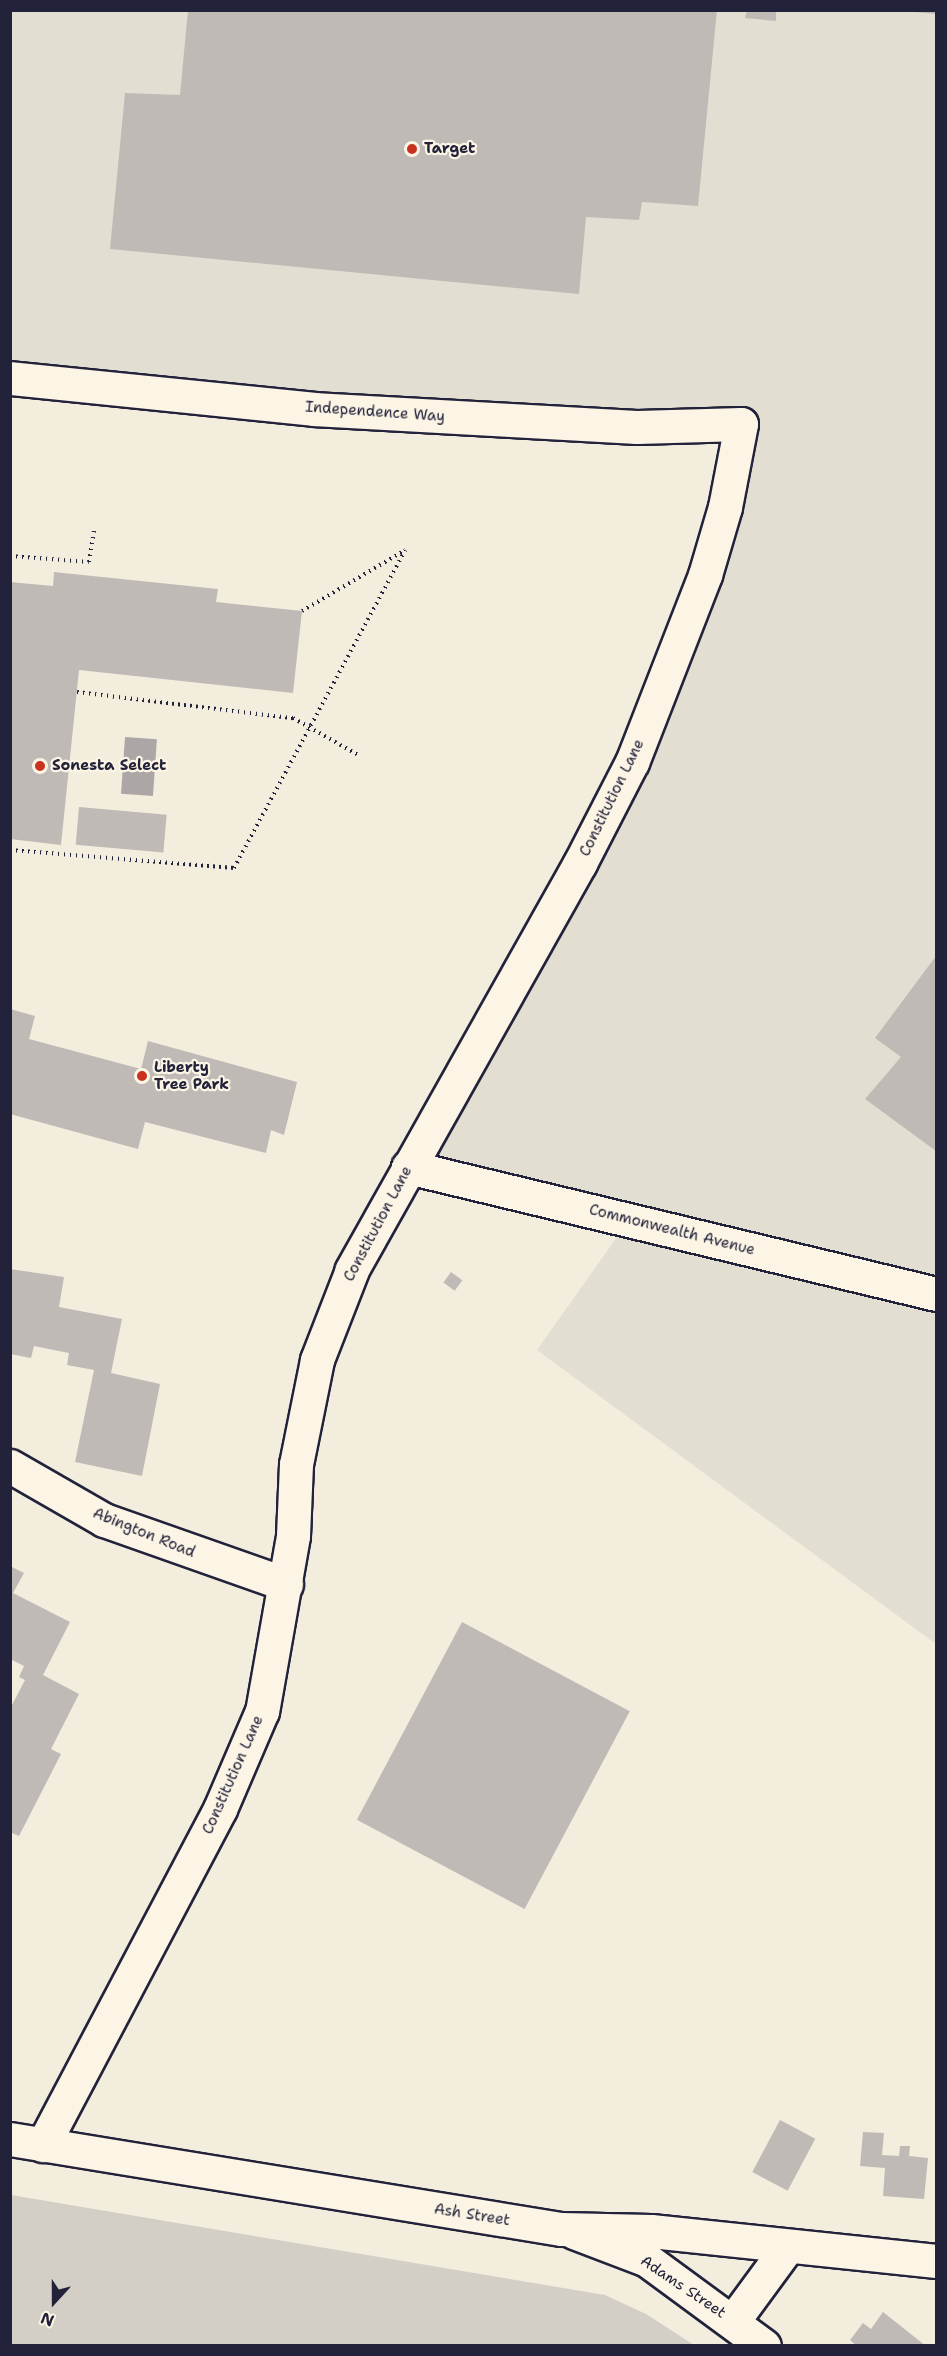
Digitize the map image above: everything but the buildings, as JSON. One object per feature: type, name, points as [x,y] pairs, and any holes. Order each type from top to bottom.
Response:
[{"type":"street","name":"Independence Way","points":[[10,378],[313,409],[637,427],[741,424]]},
{"type":"street","name":"Constitution Lane","points":[[43,2145],[220,1809],[262,1711],[293,1536],[296,1464],[317,1360],[352,1270],[580,863],[632,762],[705,576],[725,507],[741,424]]},
{"type":"street","name":"Commonwealth Avenue","points":[[408,1167],[936,1294]]},
{"type":"street","name":"Abington Road","points":[[10,1466],[104,1520],[286,1584]]},
{"type":"street","name":"Ash Street","points":[[10,2139],[561,2229],[651,2231],[936,2261]]},
{"type":"street","name":"Adams Street","points":[[561,2229],[598,2239],[647,2260],[764,2346]]},
{"type":"street","points":[[733,2321],[788,2246]]},
{"type":"path","points":[[10,556],[89,562],[94,529]]},
{"type":"path","points":[[10,850],[234,868],[312,729],[405,550],[302,611]]},
{"type":"path","points":[[77,692],[293,718],[358,754]]},
{"type":"shaded area","points":[[10,11],[936,11],[936,1644],[537,1350],[629,1220],[408,1167],[632,762],[741,424],[11,378]]},
{"type":"shaded area","points":[[125,737],[157,739],[153,796],[121,794]]},
{"type":"shaded area","points":[[11,2195],[605,2295],[646,2314],[694,2345],[11,2345]]},
{"type":"place","name":"Target","points":[[412,149]]},
{"type":"place","name":"Sonesta Select","points":[[40,766]]},
{"type":"place","name":"Liberty Tree Park","points":[[142,1076]]}]
